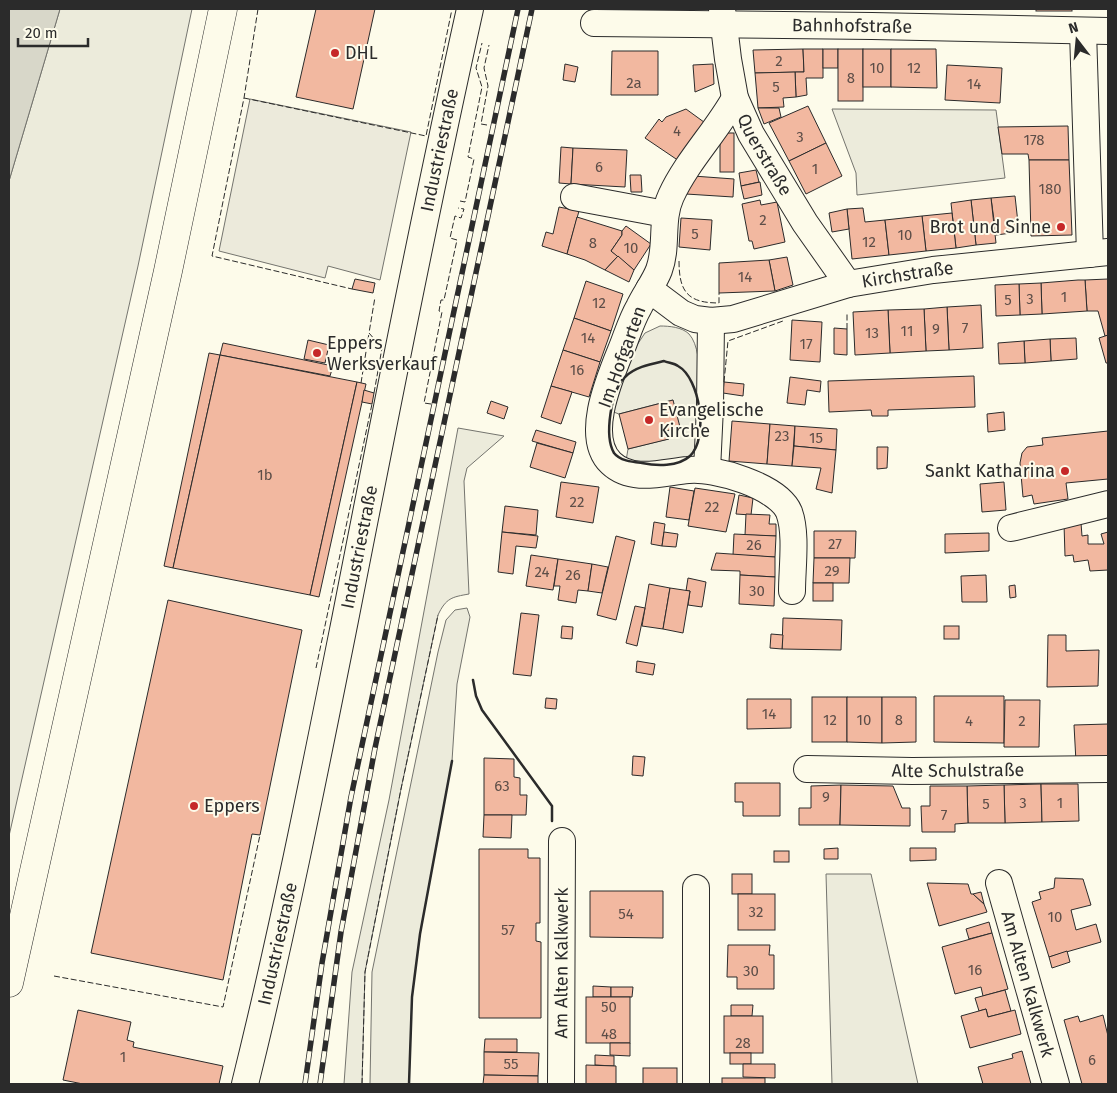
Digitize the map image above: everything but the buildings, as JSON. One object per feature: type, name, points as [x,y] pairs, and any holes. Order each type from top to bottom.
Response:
[{"type":"main road","points":[[9,983],[168,271],[223,9]]},
{"type":"street","name":"Industriestraße","points":[[245,1084],[269,988],[307,809],[422,234],[470,9]]},
{"type":"street","name":"Bahnhofstraße","points":[[594,23],[723,17],[872,26],[1096,31]]},
{"type":"street","name":"Querstraße","points":[[723,17],[736,98],[751,134],[805,223],[848,284]]},
{"type":"street","points":[[1096,31],[1099,253]]},
{"type":"street","name":"Im Hofgarten","points":[[707,470],[688,470],[659,475],[634,474],[612,464],[605,454],[601,443],[599,424],[610,378],[638,308],[659,271],[664,255],[665,214],[671,196],[736,98]]},
{"type":"street","points":[[574,197],[665,214]]},
{"type":"street","name":"Kirchstraße","points":[[649,290],[682,313],[695,319],[711,321],[733,319],[848,284],[933,270],[1099,253]]},
{"type":"street","points":[[711,321],[707,470],[748,482],[780,500],[788,511],[791,524],[792,591]]},
{"type":"street","points":[[1011,528],[1108,504]]},
{"type":"street","name":"Alte Schulstraße","points":[[807,769],[912,771],[1108,769]]},
{"type":"street","name":"Am Alten Kalkwerk","points":[[561,1084],[562,842]]},
{"type":"street","name":"Am Alten Kalkwerk","points":[[999,883],[1056,1084]]},
{"type":"street","points":[[696,888],[696,1084]]},
{"type":"shaded area","points":[[9,9],[60,9],[9,181]]},
{"type":"shaded area","points":[[60,9],[192,9],[138,266],[9,836],[9,181]]},
{"type":"shaded area","points":[[250,99],[411,132],[380,280],[328,266],[325,278],[219,251]]},
{"type":"shaded area","points":[[832,109],[996,110],[1005,178],[857,195],[856,173]]},
{"type":"shaded area","points":[[660,326],[679,328],[689,334],[695,343],[698,356],[700,388],[696,447],[690,456],[672,464],[626,461],[628,449],[668,439],[666,431],[673,400],[619,414],[611,411],[619,384],[625,376],[635,348],[645,333]]},
{"type":"shaded area","points":[[458,428],[504,436],[467,468],[464,481],[469,594],[450,599],[438,615],[365,972],[362,1084],[344,1084],[352,972],[389,800]]},
{"type":"shaded area","points":[[467,608],[470,617],[457,684],[452,761],[420,934],[412,997],[409,1084],[370,1084],[372,972],[446,620],[455,610]]},
{"type":"shaded area","points":[[826,874],[871,874],[918,1084],[832,1084]]},
{"type":"railway","points":[[305,1084],[322,963],[351,797],[518,9]]},
{"type":"railway","points":[[320,1084],[341,932],[375,748],[532,9]]},
{"type":"fence","points":[[258,9],[244,98],[212,256],[352,289]]},
{"type":"fence","points":[[244,98],[426,136],[452,9]]},
{"type":"fence","points":[[460,201],[465,202],[474,159],[468,157],[482,87],[476,68],[482,43]]},
{"type":"fence","points":[[487,125],[481,124],[488,86],[484,68],[489,45]]},
{"type":"fence","points":[[431,404],[424,403],[442,312],[439,311],[441,300],[444,300],[457,240],[450,238],[455,216],[461,218],[464,209],[458,208]]},
{"type":"fence","points":[[679,261],[681,281],[687,294],[700,301],[719,303],[719,293]]},
{"type":"fence","points":[[374,393],[382,348],[369,333],[375,297]]},
{"type":"fence","points":[[847,312],[847,329]]},
{"type":"fence","points":[[724,382],[728,341],[783,321]]},
{"type":"fence","points":[[361,383],[369,333]]},
{"type":"fence","points":[[316,668],[372,404]]},
{"type":"fence","points":[[362,1084],[365,972],[438,615]]},
{"type":"fence","points":[[54,976],[223,1007],[260,835]]},
{"type":"wall","points":[[664,361],[676,365],[686,373],[692,383],[699,409],[700,423],[696,447],[685,460],[673,464],[654,465],[631,462],[617,456],[611,445],[610,414],[616,392],[620,383],[633,371],[643,366],[664,361]]},
{"type":"wall","points":[[473,680],[476,696],[482,710],[552,806],[552,821]]},
{"type":"wall","points":[[409,1084],[412,997],[420,934],[452,761]]},
{"type":"place","name":"DHL","points":[[335,53]]},
{"type":"place","name":"Brot und Sinne","points":[[1061,227]]},
{"type":"place","name":"Eppers Werksverkauf","points":[[317,353]]},
{"type":"place","name":"Evangelische Kirche","points":[[649,420]]},
{"type":"place","name":"Sankt Katharina","points":[[1065,471]]},
{"type":"place","name":"Eppers","points":[[194,806]]}]
